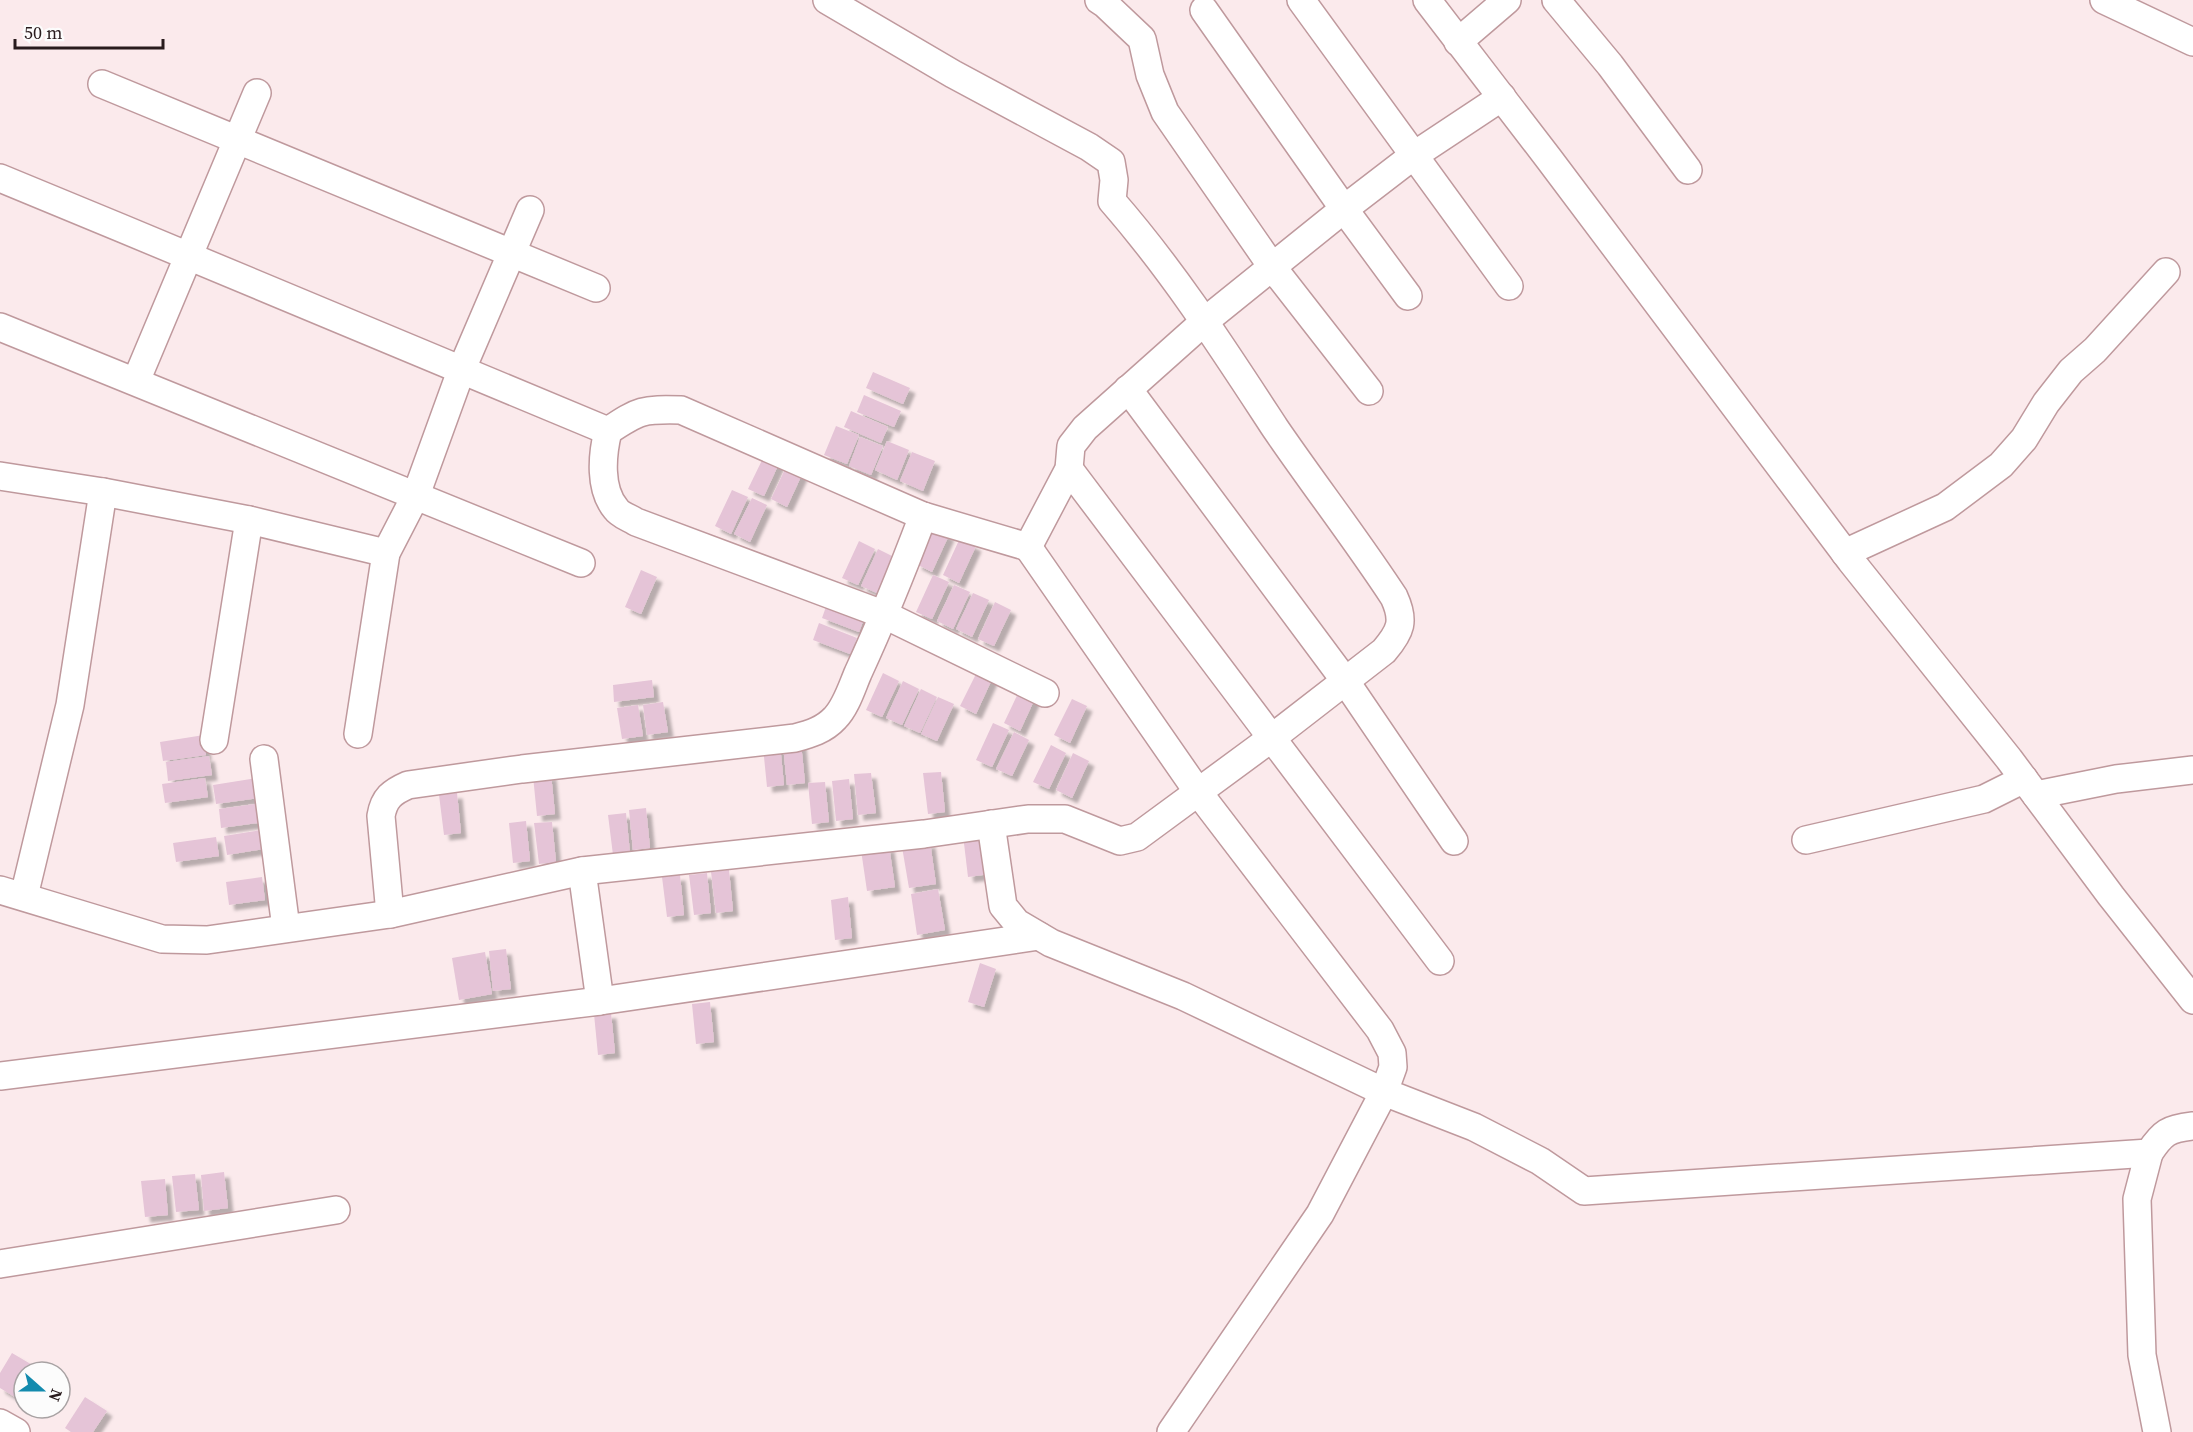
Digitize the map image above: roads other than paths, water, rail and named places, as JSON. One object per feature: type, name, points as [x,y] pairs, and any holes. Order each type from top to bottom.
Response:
[{"type":"street","points":[[103,492],[70,705],[12,893],[162,939],[207,939],[390,914],[582,871],[913,835],[1028,819],[1065,819],[1126,841],[1137,837],[1273,737],[1384,651],[1396,637],[1400,626],[1400,610],[1371,562],[1277,430],[1205,321],[1138,231],[1112,201],[1114,180],[1111,162],[1089,147],[953,74],[827,0]]},
{"type":"street","points":[[1098,0],[1142,39],[1150,75],[1165,112],[1273,268],[1369,392]]},
{"type":"street","points":[[1301,0],[1509,286]]},
{"type":"street","points":[[1427,0],[1845,553],[2030,787],[2111,896],[2193,1000]]},
{"type":"street","points":[[1458,42],[1508,0]]},
{"type":"street","points":[[1556,0],[1610,65],[1688,170]]},
{"type":"street","points":[[2104,0],[2193,42]]},
{"type":"street","points":[[1204,10],[1408,296]]},
{"type":"street","points":[[102,84],[596,288]]},
{"type":"street","points":[[136,381],[257,93]]},
{"type":"street","points":[[1028,547],[1070,469],[1071,446],[1085,428],[1205,321],[1344,209],[1413,156],[1502,97]]},
{"type":"street","points":[[0,178],[608,431]]},
{"type":"street","points":[[358,734],[386,553],[416,495],[461,371],[530,210]]},
{"type":"street","points":[[1845,553],[1945,507],[2001,465],[2024,440],[2046,403],[2071,371],[2095,350],[2166,272]]},
{"type":"street","points":[[0,327],[581,563]]},
{"type":"street","points":[[1128,389],[1346,682],[1454,841]]},
{"type":"street","points":[[1045,693],[885,615],[636,522],[617,511],[606,494],[603,450],[608,431],[635,412],[681,410],[923,516],[1028,547],[1198,792],[1380,1029],[1389,1044],[1394,1061],[1384,1092],[1320,1214],[1171,1432]]},
{"type":"street","points":[[1070,469],[1440,961]]},
{"type":"street","points":[[0,476],[103,492],[249,520],[386,553]]},
{"type":"street","points":[[390,914],[381,816],[384,803],[394,791],[408,785],[522,769],[795,738],[814,733],[837,717],[885,615],[923,516]]},
{"type":"street","points":[[214,740],[249,520]]},
{"type":"street","points":[[264,759],[286,928]]},
{"type":"street","points":[[1806,840],[2030,787],[2193,770]]},
{"type":"street","points":[[991,825],[1003,906],[1017,923],[1051,943],[1183,996],[1384,1092],[1474,1127],[1540,1161],[1584,1191],[2149,1153]]},
{"type":"street","points":[[582,871],[600,1002]]},
{"type":"street","points":[[0,1076],[600,1002],[1039,936]]},
{"type":"street","points":[[2157,1432],[2142,1355],[2137,1199],[2149,1153],[2160,1136],[2179,1128],[2193,1126]]},
{"type":"street","points":[[0,1264],[336,1210]]},
{"type":"street","points":[[0,1423],[16,1432]]}]
